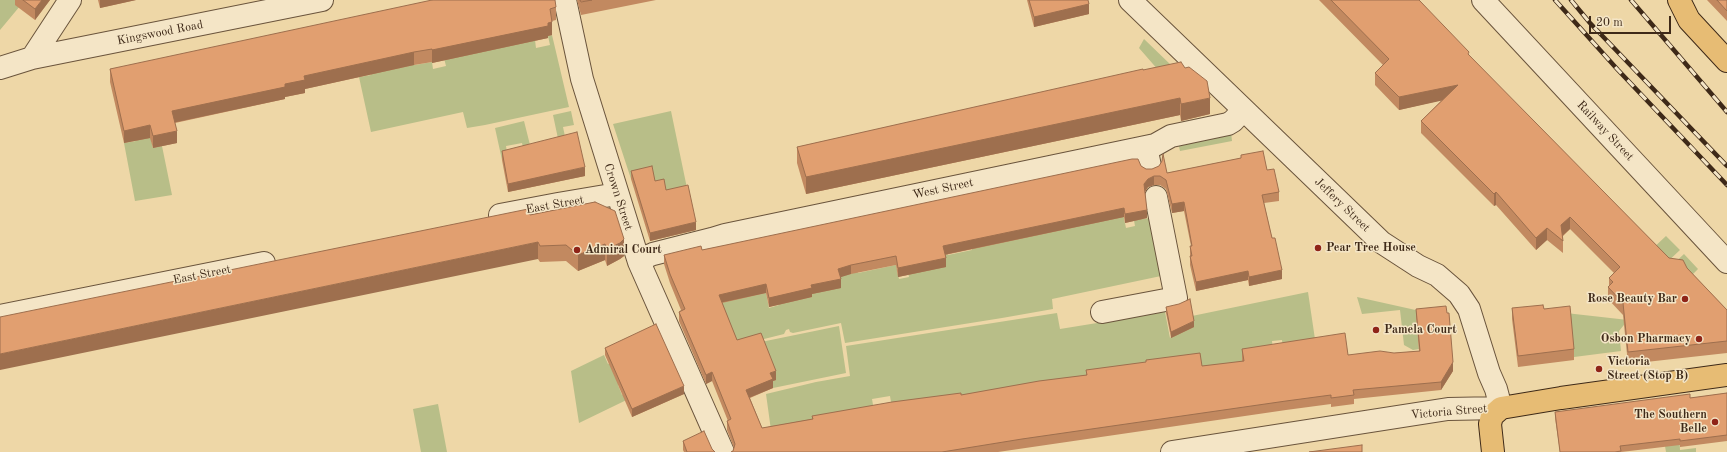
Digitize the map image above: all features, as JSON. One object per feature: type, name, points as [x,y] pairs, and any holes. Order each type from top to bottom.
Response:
[{"type":"main road","points":[[1679,0],[1689,20],[1727,60]]},
{"type":"main road","name":"Victoria Street","points":[[1501,408],[1561,398],[1727,375]]},
{"type":"main road","points":[[1493,452],[1490,424],[1492,416],[1501,408]]},
{"type":"street","points":[[32,58],[70,0]]},
{"type":"street","name":"Kingswood Road","points":[[0,68],[32,58],[322,0]]},
{"type":"street","name":"Crown Street","points":[[565,0],[582,79],[639,260],[723,452]]},
{"type":"street","name":"Jeffery Street","points":[[1130,0],[1381,242],[1418,266],[1437,275],[1460,294],[1469,309],[1501,408]]},
{"type":"street","name":"Railway Street","points":[[1483,0],[1727,262]]},
{"type":"street","name":"West Street","points":[[639,260],[653,254],[712,240],[724,235],[1148,156],[1157,144],[1171,136],[1228,124],[1233,121],[1243,110]]},
{"type":"street","name":"East Street","points":[[480,219],[617,194]]},
{"type":"street","points":[[1102,312],[1176,298],[1156,197]]},
{"type":"street","name":"East Street","points":[[0,316],[287,258]]},
{"type":"street","name":"Victoria Street","points":[[1172,452],[1448,409],[1501,408]]},
{"type":"green space","points":[[0,0],[25,0],[0,30]]},
{"type":"green space","points":[[552,35],[569,107],[467,128],[463,112],[371,132],[359,77],[371,75],[369,60],[384,71],[409,66],[412,51],[415,65],[432,62],[433,69],[446,66],[441,46],[535,40],[536,48],[550,45],[548,36]]},
{"type":"green space","points":[[1144,39],[1199,92],[1173,87],[1139,48]]},
{"type":"green space","points":[[571,111],[574,125],[563,127],[567,146],[560,148],[553,115]]},
{"type":"green space","points":[[671,111],[688,193],[671,197],[631,179],[613,124]]},
{"type":"green space","points":[[145,113],[153,148],[162,146],[172,195],[135,201],[124,143],[136,141]]},
{"type":"green space","points":[[524,121],[532,153],[525,155],[522,143],[506,146],[508,159],[502,160],[495,128]]},
{"type":"green space","points":[[1231,132],[1232,141],[1180,151],[1178,142]]},
{"type":"green space","points":[[1121,204],[1126,228],[1135,226],[1133,215],[1141,213],[1143,219],[1150,218],[1161,276],[1052,299],[1053,309],[1002,318],[845,343],[841,323],[793,333],[790,332],[789,329],[786,330],[784,334],[728,348],[718,303],[766,293],[769,308],[779,305],[773,278],[802,299],[812,297],[809,283],[851,274],[849,262],[855,260],[858,273],[896,265],[899,279],[909,277],[906,263],[940,242],[945,241],[948,255],[972,250],[969,236]]},
{"type":"green space","points":[[1666,236],[1680,250],[1664,265],[1650,251]]},
{"type":"green space","points":[[1684,254],[1698,269],[1687,280],[1668,269]]},
{"type":"green space","points":[[1308,292],[1316,346],[1284,358],[1282,340],[1272,341],[1274,360],[1245,382],[893,414],[890,396],[872,399],[879,440],[774,452],[766,394],[816,382],[850,376],[846,346],[1057,313],[1060,329],[1165,312],[1170,338],[1192,316]]},
{"type":"green space","points":[[1357,297],[1429,313],[1416,318],[1419,349],[1413,350],[1404,345],[1400,310],[1362,314]]},
{"type":"green space","points":[[1548,311],[1628,320],[1619,331],[1621,351],[1574,357],[1573,343],[1543,316],[1512,319],[1515,313]]},
{"type":"green space","points":[[839,326],[846,373],[773,388],[770,382],[776,379],[761,342]]},
{"type":"green space","points":[[604,355],[608,364],[627,355],[618,385],[622,395],[643,392],[579,423],[571,371]]},
{"type":"green space","points":[[438,404],[447,452],[421,452],[413,409]]},
{"type":"green space","points":[[1679,433],[1680,450],[1696,448],[1696,452],[1666,452],[1665,446]]},
{"type":"building","points":[[23,0],[42,0],[35,9]]},
{"type":"building","points":[[432,0],[555,0],[556,7],[550,9],[552,22],[548,23],[548,26],[432,50],[414,52],[304,76],[305,80],[285,84],[285,87],[172,111],[177,131],[153,136],[150,125],[124,131],[110,69]]},
{"type":"building","points":[[580,0],[592,0],[581,2]]},
{"type":"building","points":[[1029,0],[1088,0],[1089,4],[1034,17]]},
{"type":"building","points":[[1331,0],[1419,0],[1469,52],[1468,54],[1669,258],[1683,260],[1687,268],[1727,310],[1727,341],[1628,352],[1623,303],[1608,287],[1613,282],[1609,278],[1620,267],[1570,217],[1561,225],[1563,241],[1547,228],[1536,238],[1496,192],[1494,194],[1421,121],[1458,85],[1399,97],[1375,73],[1389,59]]},
{"type":"building","points":[[1717,0],[1727,0],[1727,11]]},
{"type":"building","points":[[1181,62],[1185,68],[1189,67],[1207,81],[1210,98],[1181,104],[1180,98],[806,177],[797,147],[1143,69]]},
{"type":"building","points":[[577,132],[585,167],[508,184],[502,151]]},
{"type":"building","points":[[1263,151],[1267,170],[1274,169],[1279,192],[1262,195],[1272,238],[1275,238],[1282,270],[1249,277],[1248,271],[1196,282],[1190,256],[1192,256],[1190,246],[1192,246],[1184,202],[1172,204],[1166,180],[1160,176],[1154,176],[1148,179],[1144,184],[1147,210],[1125,214],[1124,208],[943,246],[946,258],[898,268],[896,256],[851,265],[838,269],[841,279],[811,285],[812,288],[769,298],[766,284],[719,295],[737,340],[761,333],[776,371],[770,373],[773,379],[746,390],[762,428],[813,419],[812,416],[892,402],[961,393],[961,395],[1039,381],[1087,375],[1086,370],[1146,362],[1146,360],[1200,353],[1202,366],[1244,361],[1242,349],[1345,333],[1348,355],[1380,351],[1394,353],[1420,351],[1416,309],[1446,306],[1447,313],[1449,313],[1453,362],[1441,382],[1353,390],[1354,395],[1331,398],[1331,395],[1286,401],[942,452],[731,452],[733,451],[735,444],[727,421],[731,419],[712,372],[706,375],[679,312],[685,309],[670,274],[664,255],[701,246],[702,250],[1132,159],[1138,159],[1141,166],[1146,169],[1152,169],[1159,166],[1162,161],[1163,154],[1167,173],[1241,158],[1241,155]]},
{"type":"building","points":[[652,166],[655,181],[664,179],[666,190],[688,185],[696,222],[650,233],[631,171]]},
{"type":"building","points":[[595,202],[615,211],[624,239],[620,243],[607,249],[605,244],[578,255],[566,245],[540,246],[538,242],[0,354],[0,317],[528,209],[530,215]]},
{"type":"building","points":[[1190,299],[1194,321],[1171,332],[1166,307],[1179,304]]},
{"type":"building","points":[[1543,305],[1544,309],[1570,306],[1574,349],[1518,356],[1512,308]]},
{"type":"building","points":[[656,324],[684,386],[632,409],[605,348]]},
{"type":"building","points":[[1727,393],[1727,435],[1620,446],[1621,451],[1615,452],[1560,452],[1555,412],[1690,394],[1690,398]]},
{"type":"building","points":[[704,431],[712,449],[715,452],[687,452],[683,441]]},
{"type":"building","points":[[1362,445],[1362,452],[1309,452]]},
{"type":"railway","points":[[1555,0],[1618,70],[1727,185]]},
{"type":"railway","points":[[1571,0],[1590,23],[1727,166]]},
{"type":"railway","points":[[1631,0],[1727,112]]},
{"type":"place","name":"Pear Tree House","points":[[1318,248]]},
{"type":"place","name":"Admiral Court","points":[[577,250]]},
{"type":"place","name":"Rose Beauty Bar","points":[[1685,299]]},
{"type":"place","name":"Pamela Court","points":[[1376,330]]},
{"type":"place","name":"Osbon Pharmacy","points":[[1699,339]]},
{"type":"place","name":"Victoria Street (Stop B)","points":[[1599,369]]},
{"type":"place","name":"The Southern Belle","points":[[1715,422]]}]
